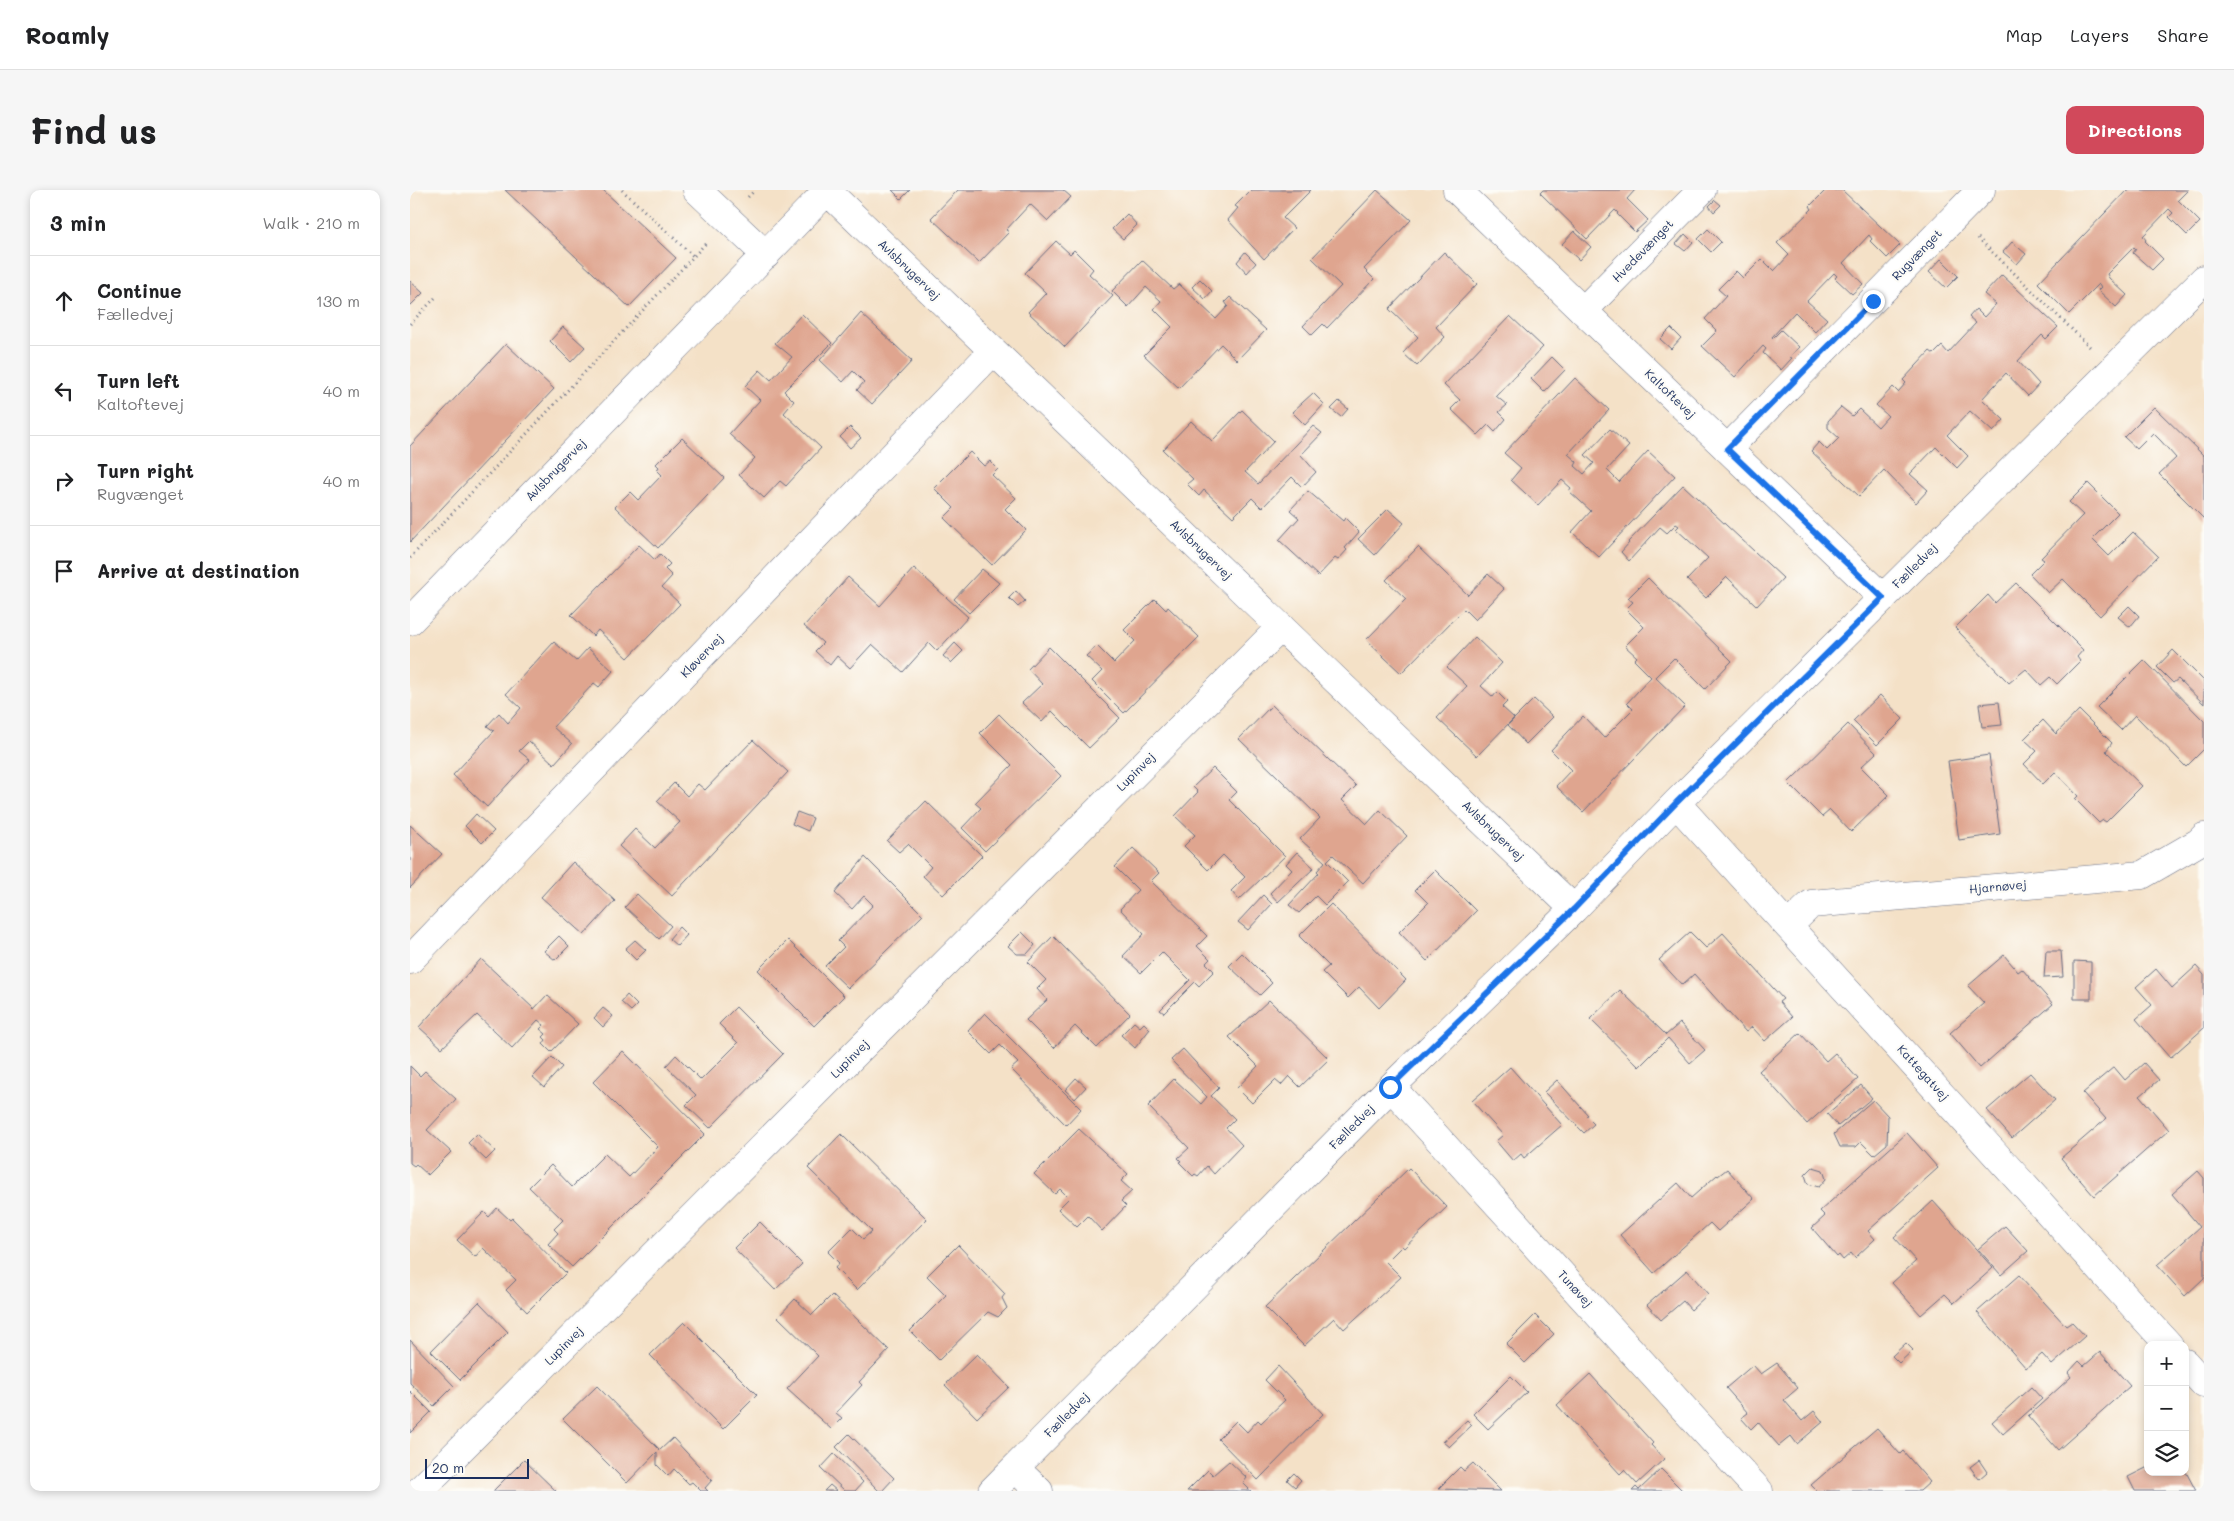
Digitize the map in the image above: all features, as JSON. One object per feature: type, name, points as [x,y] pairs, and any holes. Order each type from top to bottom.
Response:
[{"type":"street","points":[[697,190],[766,255]]},
{"type":"street","name":"Kaltoftevej","points":[[1457,190],[1883,598]]},
{"type":"street","name":"Hvedevænget","points":[[1583,312],[1702,190]]},
{"type":"street","name":"Rugvænget","points":[[1727,449],[1981,190]]},
{"type":"street","name":"Avlsbrugervej","points":[[410,621],[826,191],[1574,909]]},
{"type":"street","name":"Fælledvej","points":[[992,1491],[1390,1087],[1574,909],[1676,803],[2204,279]]},
{"type":"street","name":"Kløvervej","points":[[410,960],[993,351]]},
{"type":"street","name":"Lupinvej","points":[[419,1491],[1280,627]]},
{"type":"street","name":"Kattegatvej","points":[[1676,803],[1789,924],[2165,1341]]},
{"type":"street","name":"Hjarnøvej","points":[[1789,924],[1811,904],[2142,875],[2204,837]]},
{"type":"street","name":"Tunøvej","points":[[1390,1087],[1759,1491]]},
{"type":"street","points":[[2189,1367],[2204,1384]]},
{"type":"street","points":[[1015,1468],[1039,1491]]},
{"type":"path","points":[[622,190],[694,257]]},
{"type":"path","points":[[410,558],[755,190]]},
{"type":"path","points":[[1955,217],[2114,370]]},
{"type":"path","points":[[410,324],[436,297]]},
{"type":"building","points":[[505,190],[603,190],[676,258],[629,307]]},
{"type":"building","points":[[892,190],[910,190],[901,199]]},
{"type":"building","points":[[958,190],[1063,190],[1071,197],[1048,221],[1030,204],[1006,230],[1009,232],[979,263],[931,218]]},
{"type":"building","points":[[1251,190],[1311,190],[1283,218],[1294,228],[1264,259],[1228,220],[1238,208],[1235,206]]},
{"type":"building","points":[[1377,190],[1411,220],[1364,269],[1374,279],[1327,328],[1323,324],[1312,335],[1303,326],[1341,286],[1312,258]]},
{"type":"building","points":[[1543,190],[1635,190],[1627,199],[1648,220],[1635,232],[1615,210],[1587,239],[1540,193]]},
{"type":"building","points":[[1826,190],[1842,190],[1900,245],[1887,258],[1870,241],[1872,239],[1869,235],[1843,263],[1863,284],[1852,294],[1835,278],[1837,276],[1834,273],[1807,301],[1827,319],[1815,332],[1795,312],[1772,337],[1781,330],[1799,347],[1781,370],[1763,353],[1766,349],[1763,346],[1735,377],[1702,346],[1717,331],[1705,319],[1726,296],[1718,289],[1736,271],[1743,278],[1762,259],[1774,271],[1789,255],[1777,243],[1812,209],[1810,206]]},
{"type":"building","points":[[2127,190],[2188,190],[2178,200],[2200,222],[2187,235],[2169,217],[2173,213],[2169,209],[2143,236],[2145,241],[2163,259],[2152,270],[2133,253],[2136,249],[2134,247],[2107,274],[2127,295],[2116,307],[2098,290],[2101,287],[2099,284],[2069,314],[2038,283]]},
{"type":"building","points":[[1715,200],[1721,205],[1714,212],[1709,206]]},
{"type":"building","points":[[1127,214],[1137,225],[1123,239],[1112,229]]},
{"type":"building","points":[[1708,229],[1721,242],[1711,252],[1698,239]]},
{"type":"building","points":[[1574,231],[1591,247],[1579,260],[1562,244]]},
{"type":"building","points":[[1685,234],[1693,242],[1685,251],[1676,244]]},
{"type":"building","points":[[1056,241],[1070,254],[1074,250],[1093,269],[1089,274],[1113,296],[1065,347],[1028,312],[1046,293],[1025,273]]},
{"type":"building","points":[[2012,242],[2026,254],[2017,264],[2003,252]]},
{"type":"building","points":[[1245,252],[1256,263],[1247,273],[1237,262]]},
{"type":"building","points":[[1444,252],[1477,284],[1436,327],[1445,337],[1417,366],[1403,353],[1418,337],[1389,309]]},
{"type":"building","points":[[1941,259],[1958,276],[1946,288],[1929,272]]},
{"type":"building","points":[[1142,260],[1173,289],[1179,284],[1216,319],[1228,306],[1225,302],[1230,297],[1266,330],[1237,360],[1221,344],[1179,388],[1144,355],[1172,327],[1154,309],[1161,301],[1146,287],[1128,307],[1112,291]]},
{"type":"building","points":[[2002,275],[2058,327],[2046,339],[2042,335],[2018,361],[2039,384],[2028,396],[2006,373],[1982,399],[2004,420],[1993,432],[1970,411],[1947,435],[1968,456],[1957,468],[1936,447],[1910,474],[1928,490],[1916,503],[1884,470],[1859,496],[1811,451],[1819,442],[1827,450],[1839,438],[1828,428],[1828,421],[1841,407],[1852,416],[1859,409],[1878,427],[1888,416],[1876,405],[1893,387],[1898,392],[1906,383],[1903,380],[1930,351],[1934,354],[1942,346],[1948,353],[1976,323],[1969,317],[1976,309],[1984,317],[1996,304],[1984,294]]},
{"type":"building","points":[[1200,279],[1212,291],[1205,299],[1192,287]]},
{"type":"building","points":[[410,281],[423,293],[410,306]]},
{"type":"building","points":[[861,313],[912,361],[872,404],[857,390],[864,382],[853,371],[843,382],[820,360]]},
{"type":"building","points":[[802,314],[832,343],[784,391],[794,401],[784,413],[821,448],[786,486],[780,481],[764,498],[739,475],[755,458],[729,434],[760,400],[745,386],[760,370],[771,380],[792,357],[775,343]]},
{"type":"building","points":[[1510,316],[1543,347],[1496,396],[1507,405],[1499,412],[1506,419],[1495,432],[1488,425],[1478,435],[1451,409],[1460,400],[1444,385]]},
{"type":"building","points":[[563,327],[585,347],[571,362],[550,341]]},
{"type":"building","points":[[1671,328],[1681,338],[1671,349],[1660,339]]},
{"type":"building","points":[[506,344],[554,389],[410,542],[410,446]]},
{"type":"building","points":[[1552,357],[1565,370],[1544,392],[1531,379]]},
{"type":"building","points":[[1575,378],[1609,410],[1568,454],[1577,462],[1575,466],[1584,474],[1594,463],[1585,455],[1610,429],[1629,446],[1607,470],[1619,482],[1648,451],[1675,476],[1599,557],[1572,532],[1591,511],[1569,491],[1571,488],[1562,480],[1538,505],[1511,480],[1521,468],[1504,453]]},
{"type":"building","points":[[1313,393],[1324,404],[1305,425],[1292,412]]},
{"type":"building","points":[[1339,401],[1348,409],[1341,417],[1331,409]]},
{"type":"building","points":[[2154,407],[2204,456],[2204,519],[2159,474],[2176,458],[2161,441],[2153,433],[2137,449],[2124,437]]},
{"type":"building","points":[[1242,410],[1274,441],[1245,472],[1258,484],[1313,426],[1322,433],[1301,455],[1316,472],[1302,487],[1292,477],[1262,508],[1252,498],[1233,517],[1204,490],[1199,496],[1187,484],[1193,479],[1163,450],[1191,421],[1212,441]]},
{"type":"building","points":[[850,427],[861,438],[850,448],[840,437]]},
{"type":"building","points":[[682,438],[724,478],[658,548],[615,507],[630,492],[638,500],[662,475],[657,470],[659,467],[656,464]]},
{"type":"building","points":[[970,452],[984,466],[990,461],[998,469],[992,475],[1016,498],[1005,509],[1026,530],[992,565],[944,518],[954,508],[934,488]]},
{"type":"building","points":[[2088,483],[2118,513],[2092,539],[2109,556],[2133,532],[2158,556],[2100,616],[2063,579],[2048,593],[2030,574],[2044,560],[2041,558],[2083,515],[2069,502]]},
{"type":"building","points":[[1683,485],[1783,578],[1757,606],[1727,577],[1706,598],[1687,580],[1708,558],[1676,529],[1679,526],[1676,524],[1667,533],[1660,527],[1629,561],[1621,552],[1628,542]]},
{"type":"building","points":[[1308,491],[1343,521],[1345,518],[1359,532],[1345,548],[1347,550],[1338,560],[1335,558],[1318,576],[1279,540],[1299,518],[1290,510]]},
{"type":"building","points":[[1388,509],[1404,523],[1375,555],[1358,539]]},
{"type":"building","points":[[639,545],[655,560],[660,554],[670,564],[665,569],[672,576],[662,587],[680,604],[628,658],[598,630],[593,636],[571,615]]},
{"type":"building","points":[[1418,547],[1468,595],[1488,574],[1504,589],[1475,620],[1464,609],[1401,673],[1366,640],[1406,599],[1386,580]]},
{"type":"building","points":[[914,568],[968,617],[937,651],[929,643],[903,672],[872,644],[850,668],[837,656],[830,665],[815,651],[823,643],[804,626],[848,577],[880,606]]},
{"type":"building","points":[[982,569],[999,583],[969,613],[954,599]]},
{"type":"building","points":[[1648,578],[1732,661],[1705,689],[1674,658],[1655,677],[1685,706],[1583,812],[1556,786],[1571,770],[1551,750],[1583,716],[1604,738],[1633,709],[1627,703],[1651,677],[1634,660],[1637,657],[1625,646],[1644,627],[1626,609],[1633,602],[1628,598]]},
{"type":"building","points":[[2016,583],[2083,650],[2077,657],[2080,661],[2057,684],[2050,677],[2041,685],[2026,669],[2009,683],[1955,628],[1988,595],[1995,603]]},
{"type":"building","points":[[1016,591],[1025,601],[1018,607],[1009,598]]},
{"type":"building","points":[[1155,599],[1166,610],[1168,607],[1199,637],[1124,713],[1092,681],[1102,671],[1086,656],[1097,646],[1114,663],[1135,641],[1124,630]]},
{"type":"building","points":[[2129,606],[2139,616],[2130,627],[2118,617]]},
{"type":"building","points":[[1475,637],[1502,663],[1481,686],[1493,697],[1497,692],[1507,702],[1502,707],[1514,718],[1477,756],[1437,718],[1467,686],[1447,667]]},
{"type":"building","points":[[554,642],[576,661],[588,648],[613,671],[599,687],[594,683],[553,727],[572,744],[554,764],[529,741],[519,751],[530,760],[487,807],[453,775],[494,731],[487,726],[499,713],[508,723],[521,708],[506,694]]},
{"type":"building","points":[[955,643],[963,651],[951,663],[943,656]]},
{"type":"building","points":[[1049,647],[1120,718],[1089,748],[1052,711],[1042,722],[1022,703],[1042,684],[1028,669]]},
{"type":"building","points":[[2173,650],[2204,681],[2204,704],[2178,679],[2173,683],[2157,667]]},
{"type":"building","points":[[2144,660],[2204,721],[2204,749],[2186,767],[2135,715],[2121,730],[2097,707]]},
{"type":"building","points":[[1880,695],[1903,719],[1877,745],[1853,721]]},
{"type":"building","points":[[1534,699],[1553,717],[1526,744],[1508,725]]},
{"type":"building","points":[[1999,702],[2002,725],[1982,727],[1979,704]]},
{"type":"building","points":[[1272,705],[1356,786],[1342,800],[1367,824],[1380,810],[1407,836],[1363,883],[1333,855],[1327,861],[1348,882],[1325,905],[1316,896],[1299,913],[1289,905],[1319,873],[1317,871],[1325,862],[1300,839],[1320,818],[1239,739]]},
{"type":"building","points":[[2079,710],[2112,743],[2106,751],[2142,786],[2106,822],[2103,820],[2099,823],[2075,799],[2078,796],[2055,772],[2043,784],[2024,764],[2037,751],[2024,739],[2043,720],[2056,734]]},
{"type":"building","points":[[999,714],[1061,776],[985,851],[962,828],[981,808],[975,803],[1012,765],[980,733]]},
{"type":"building","points":[[1848,724],[1876,753],[1861,767],[1889,795],[1851,832],[1830,810],[1822,817],[1788,783]]},
{"type":"building","points":[[753,740],[788,772],[672,896],[619,846],[635,829],[655,848],[680,822],[657,801],[674,783],[687,796],[698,784],[705,790]]},
{"type":"building","points":[[1989,755],[2000,834],[1959,840],[1948,761]]},
{"type":"building","points":[[1213,768],[1237,792],[1229,800],[1285,856],[1239,900],[1231,891],[1245,877],[1223,855],[1208,870],[1184,846],[1195,835],[1175,816],[1198,792],[1193,787]]},
{"type":"building","points":[[926,801],[982,856],[943,895],[923,876],[931,867],[908,844],[899,852],[887,841]]},
{"type":"building","points":[[797,812],[813,818],[808,831],[792,824]]},
{"type":"building","points":[[476,814],[494,831],[482,843],[465,826]]},
{"type":"building","points":[[410,825],[442,854],[410,888]]},
{"type":"building","points":[[1133,848],[1159,873],[1151,881],[1207,936],[1197,946],[1210,959],[1206,963],[1214,971],[1199,986],[1195,982],[1164,1013],[1160,1010],[1190,980],[1162,952],[1141,973],[1123,956],[1144,934],[1120,909],[1138,890],[1115,867]]},
{"type":"building","points":[[1297,852],[1314,868],[1278,902],[1270,893],[1292,870],[1286,864]]},
{"type":"building","points":[[865,857],[923,915],[848,988],[825,966],[844,947],[838,941],[873,905],[864,896],[852,909],[835,893]]},
{"type":"building","points":[[573,862],[615,901],[584,935],[541,897]]},
{"type":"building","points":[[1435,870],[1476,911],[1427,961],[1399,932],[1428,903],[1415,890]]},
{"type":"building","points":[[637,894],[671,926],[659,939],[625,907]]},
{"type":"building","points":[[1263,895],[1272,904],[1248,930],[1238,922]]},
{"type":"building","points":[[1331,904],[1406,980],[1379,1008],[1359,987],[1348,998],[1322,972],[1329,966],[1299,936]]},
{"type":"building","points":[[679,927],[687,935],[677,946],[669,939]]},
{"type":"building","points":[[1022,932],[1035,945],[1027,954],[1017,954],[1008,946]]},
{"type":"building","points":[[1690,932],[1706,948],[1723,933],[1783,999],[1779,1002],[1792,1017],[1765,1041],[1752,1027],[1746,1032],[1694,974],[1682,985],[1659,960]]},
{"type":"building","points":[[559,936],[569,946],[555,960],[544,951]]},
{"type":"building","points":[[1053,936],[1130,1014],[1097,1048],[1075,1026],[1054,1048],[1026,1020],[1047,1000],[1037,989],[1046,980],[1028,962]]},
{"type":"building","points":[[635,940],[646,950],[636,960],[625,949]]},
{"type":"building","points":[[788,940],[844,996],[814,1026],[758,970]]},
{"type":"building","points":[[2046,951],[2061,951],[2063,977],[2044,978]]},
{"type":"building","points":[[1242,953],[1272,983],[1260,995],[1229,966]]},
{"type":"building","points":[[2004,955],[2018,972],[2022,969],[2053,1004],[1980,1068],[1950,1033],[1984,1003],[1968,986]]},
{"type":"building","points":[[481,959],[534,1009],[547,995],[578,1024],[551,1052],[543,1044],[546,1040],[543,1037],[546,1034],[540,1029],[544,1025],[538,1020],[512,1048],[477,1015],[442,1048],[419,1027]]},
{"type":"building","points":[[2074,961],[2091,962],[2091,999],[2074,999]]},
{"type":"building","points":[[2196,966],[2204,975],[2204,1028],[2170,1058],[2136,1019],[2152,1005],[2136,987],[2156,969],[2172,988]]},
{"type":"building","points":[[1620,990],[1666,1035],[1680,1023],[1705,1050],[1690,1063],[1668,1038],[1639,1067],[1590,1019]]},
{"type":"building","points":[[627,995],[637,1005],[631,1011],[621,1002]]},
{"type":"building","points":[[1269,1000],[1329,1059],[1300,1087],[1289,1076],[1281,1085],[1275,1080],[1252,1103],[1237,1088],[1258,1066],[1229,1037]]},
{"type":"building","points":[[736,1007],[783,1054],[710,1128],[686,1105],[696,1095],[666,1066],[676,1055],[701,1080],[738,1043],[719,1024]]},
{"type":"building","points":[[603,1008],[613,1016],[603,1027],[594,1018]]},
{"type":"building","points":[[985,1013],[1081,1109],[1066,1125],[1011,1069],[1018,1063],[1000,1045],[991,1054],[968,1031]]},
{"type":"building","points":[[1134,1022],[1140,1027],[1144,1023],[1150,1029],[1135,1048],[1121,1035]]},
{"type":"building","points":[[1800,1033],[1826,1061],[1835,1053],[1858,1079],[1807,1124],[1759,1071]]},
{"type":"building","points":[[1183,1049],[1219,1088],[1211,1096],[1235,1119],[1226,1128],[1242,1145],[1214,1174],[1207,1166],[1198,1176],[1195,1174],[1193,1176],[1179,1162],[1181,1161],[1178,1158],[1189,1148],[1148,1106],[1174,1079],[1201,1104],[1207,1097],[1171,1060]]},
{"type":"building","points":[[623,1051],[705,1134],[572,1267],[548,1244],[558,1233],[554,1229],[563,1220],[529,1187],[551,1165],[572,1187],[605,1154],[629,1177],[658,1147],[593,1082]]},
{"type":"building","points":[[552,1057],[562,1067],[544,1087],[533,1077]]},
{"type":"building","points":[[2144,1063],[2159,1080],[2140,1096],[2169,1130],[2094,1196],[2061,1158],[2106,1119],[2083,1093],[2114,1067],[2125,1080]]},
{"type":"building","points":[[410,1066],[420,1076],[425,1071],[456,1099],[427,1130],[451,1152],[428,1175],[416,1164],[414,1166],[410,1163]]},
{"type":"building","points":[[1510,1067],[1562,1125],[1524,1158],[1521,1154],[1513,1161],[1496,1141],[1503,1135],[1472,1101]]},
{"type":"building","points":[[2030,1073],[2055,1100],[2012,1138],[1987,1110]]},
{"type":"building","points":[[1076,1078],[1086,1087],[1075,1099],[1065,1090]]},
{"type":"building","points":[[1557,1080],[1594,1124],[1584,1133],[1544,1092]]},
{"type":"building","points":[[1861,1085],[1872,1098],[1838,1126],[1827,1114]]},
{"type":"building","points":[[1873,1100],[1888,1116],[1887,1144],[1874,1155],[1861,1142],[1856,1147],[1840,1147],[1834,1134]]},
{"type":"building","points":[[1079,1129],[1128,1174],[1121,1181],[1132,1191],[1121,1201],[1126,1206],[1102,1231],[1088,1216],[1077,1227],[1058,1209],[1069,1198],[1060,1189],[1055,1194],[1034,1174]]},
{"type":"building","points":[[1907,1133],[1938,1168],[1868,1231],[1875,1239],[1855,1258],[1851,1253],[1843,1260],[1839,1255],[1837,1257],[1812,1228],[1825,1216],[1820,1211]]},
{"type":"building","points":[[477,1134],[495,1151],[486,1160],[468,1143]]},
{"type":"building","points":[[841,1134],[927,1219],[857,1290],[835,1268],[839,1263],[828,1252],[852,1228],[863,1239],[872,1231],[808,1168]]},
{"type":"building","points":[[1813,1167],[1823,1170],[1826,1179],[1819,1187],[1808,1184],[1805,1175]]},
{"type":"building","points":[[1409,1168],[1447,1207],[1404,1248],[1402,1246],[1386,1262],[1401,1277],[1344,1329],[1334,1318],[1304,1346],[1265,1307]]},
{"type":"building","points":[[1727,1169],[1754,1199],[1718,1231],[1710,1223],[1654,1273],[1620,1235],[1678,1183],[1691,1198],[1717,1175]]},
{"type":"building","points":[[2198,1171],[2204,1178],[2204,1278],[2185,1296],[2157,1265],[2200,1227],[2172,1194]]},
{"type":"building","points":[[1933,1201],[1993,1268],[1954,1303],[1945,1294],[1921,1315],[1892,1283],[1916,1261],[1894,1237]]},
{"type":"building","points":[[497,1208],[510,1220],[512,1218],[566,1273],[527,1312],[506,1290],[516,1280],[483,1248],[475,1257],[457,1240],[484,1212],[489,1217]]},
{"type":"building","points":[[760,1222],[802,1264],[775,1290],[734,1248]]},
{"type":"building","points":[[2005,1226],[2028,1251],[2001,1275],[1978,1249]]},
{"type":"building","points":[[958,1245],[1005,1294],[1002,1298],[1007,1308],[998,1317],[988,1312],[939,1360],[910,1331],[946,1295],[927,1276]]},
{"type":"building","points":[[1687,1270],[1708,1294],[1691,1310],[1683,1301],[1661,1320],[1647,1305]]},
{"type":"building","points":[[2019,1275],[2066,1326],[2072,1322],[2085,1336],[2052,1365],[2042,1354],[2026,1368],[1977,1312]]},
{"type":"building","points":[[832,1295],[889,1350],[859,1382],[862,1385],[836,1413],[842,1418],[831,1429],[787,1389],[818,1356],[778,1317],[795,1299],[812,1315]]},
{"type":"building","points":[[479,1302],[508,1332],[460,1380],[431,1351]]},
{"type":"building","points":[[1535,1315],[1554,1334],[1525,1363],[1506,1344]]},
{"type":"building","points":[[684,1322],[757,1395],[723,1429],[650,1355]]},
{"type":"building","points":[[410,1340],[454,1386],[434,1406],[410,1383]]},
{"type":"building","points":[[1906,1343],[1913,1350],[1899,1363],[1892,1356]]},
{"type":"building","points":[[2100,1352],[2130,1386],[2058,1450],[2028,1416],[2071,1377],[2068,1373],[2079,1361],[2084,1366]]},
{"type":"building","points":[[977,1354],[1009,1387],[977,1418],[945,1385]]},
{"type":"building","points":[[1777,1363],[1798,1388],[1784,1400],[1802,1421],[1814,1411],[1823,1422],[1797,1444],[1791,1436],[1779,1446],[1758,1422],[1751,1429],[1741,1418],[1748,1413],[1726,1388],[1753,1365],[1761,1374]]},
{"type":"building","points":[[1278,1366],[1323,1414],[1258,1480],[1218,1439],[1236,1421],[1247,1432],[1258,1420],[1261,1423],[1285,1400],[1265,1380]]},
{"type":"building","points":[[1590,1374],[1653,1443],[1651,1445],[1664,1459],[1637,1484],[1624,1470],[1620,1474],[1557,1405]]},
{"type":"building","points":[[1511,1376],[1527,1392],[1488,1429],[1473,1414]]},
{"type":"building","points":[[597,1386],[660,1450],[673,1438],[712,1480],[705,1488],[708,1491],[701,1491],[692,1482],[689,1484],[674,1469],[668,1476],[657,1465],[657,1452],[627,1483],[563,1419]]},
{"type":"building","points":[[2031,1387],[2042,1399],[2003,1434],[1992,1422]]},
{"type":"building","points":[[410,1391],[431,1412],[410,1433]]},
{"type":"building","points":[[1467,1420],[1472,1425],[1449,1447],[1443,1442]]},
{"type":"building","points":[[1877,1428],[1900,1454],[1903,1451],[1930,1482],[1920,1491],[1817,1491],[1811,1485]]},
{"type":"building","points":[[849,1434],[894,1478],[882,1491],[879,1491],[836,1447]]},
{"type":"building","points":[[834,1454],[863,1482],[855,1491],[845,1491],[821,1468]]},
{"type":"building","points":[[524,1460],[556,1491],[493,1491]]},
{"type":"building","points":[[1979,1460],[1987,1472],[1979,1479],[1970,1467]]},
{"type":"building","points":[[1229,1461],[1247,1478],[1243,1483],[1251,1491],[1187,1491],[1208,1470],[1213,1475]]},
{"type":"building","points":[[1473,1463],[1501,1491],[1438,1489],[1460,1467],[1464,1471]]},
{"type":"building","points":[[1661,1469],[1683,1491],[1632,1491],[1636,1487],[1639,1490]]},
{"type":"building","points":[[2144,1469],[2144,1476],[2188,1476],[2196,1491],[2135,1491],[2128,1477]]},
{"type":"building","points":[[1294,1473],[1301,1480],[1295,1487],[1287,1480]]},
{"type":"building","points":[[830,1485],[837,1491],[824,1491]]},
{"type":"route","points":[[1390,1087],[1574,909],[1676,803],[1883,598],[1727,449],[1873,301]]}]
